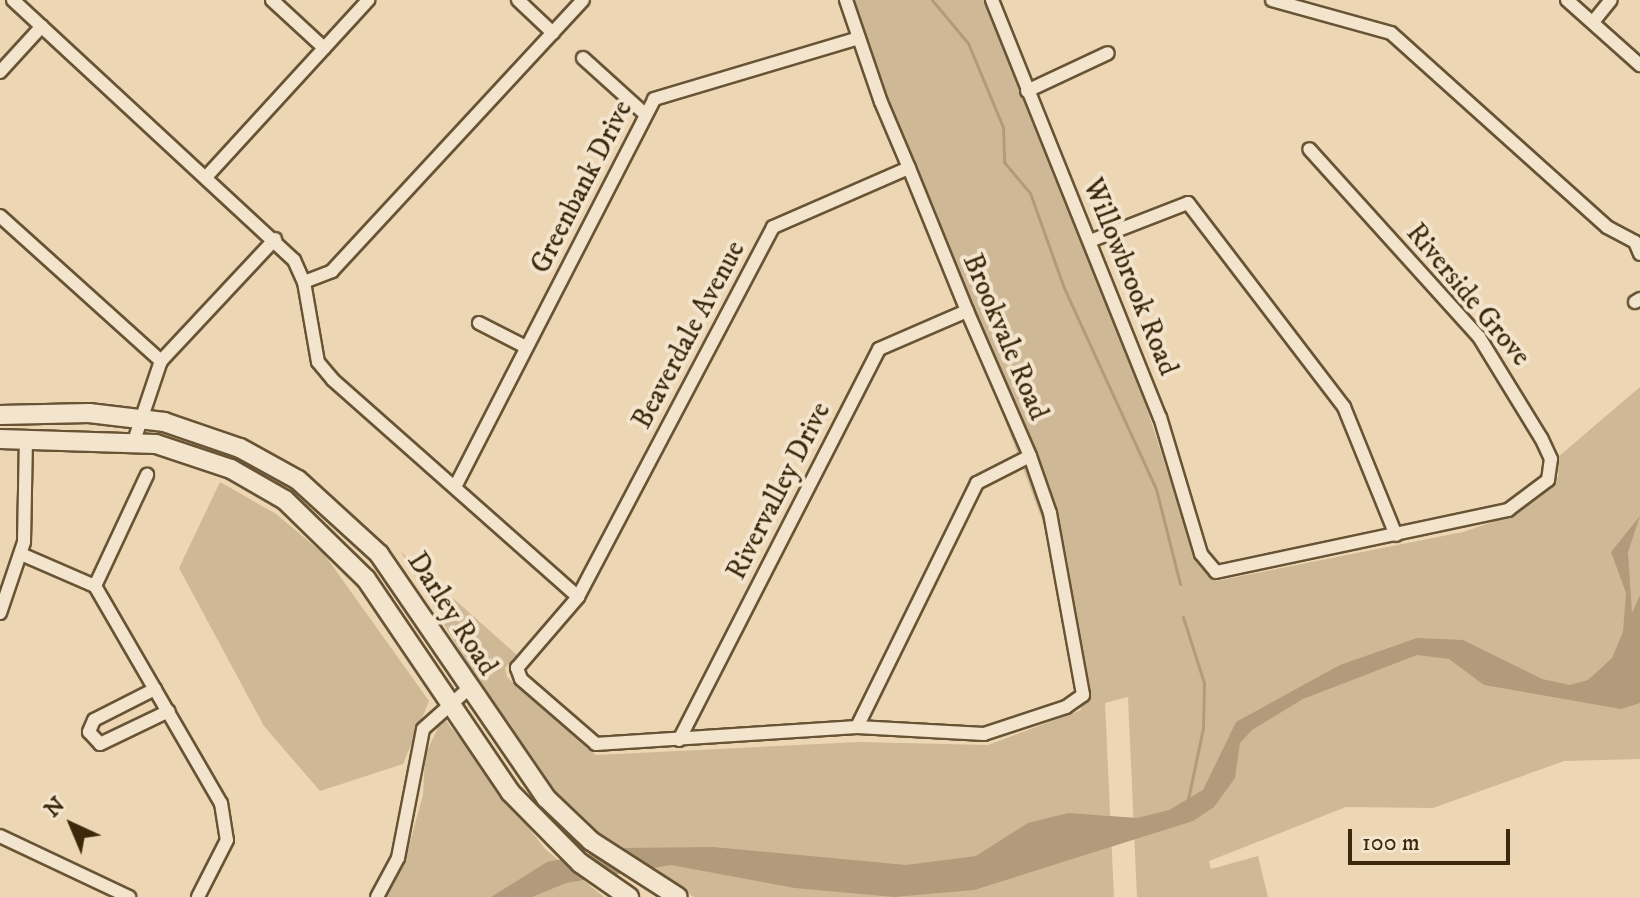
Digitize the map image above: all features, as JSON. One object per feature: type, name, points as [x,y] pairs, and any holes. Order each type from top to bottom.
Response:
[{"type":"main road","points":[[26,438],[32,414]]},
{"type":"main road","name":"Darley Road","points":[[0,415],[140,418],[240,448],[327,502],[379,554],[520,767],[579,830],[676,896]]},
{"type":"main road","name":"Darley Road","points":[[0,439],[134,441],[231,469],[303,513],[366,579],[504,785],[555,839],[629,897]]},
{"type":"street","points":[[13,0],[275,239],[304,282],[318,362],[578,597]]},
{"type":"street","points":[[272,0],[324,48]]},
{"type":"street","points":[[207,176],[368,0]]},
{"type":"street","points":[[518,0],[553,33]]},
{"type":"street","points":[[304,282],[332,271],[583,0]]},
{"type":"street","name":"Brookvale Road","points":[[846,0],[909,168],[1030,456],[1069,593],[1083,683],[1077,702],[984,734],[857,727]]},
{"type":"street","name":"Willowbrook Road","points":[[992,0],[1160,417],[1201,554],[1216,572]]},
{"type":"street","points":[[1272,0],[1391,33],[1607,227],[1628,237],[1640,254]]},
{"type":"street","points":[[1567,0],[1640,65]]},
{"type":"street","points":[[1593,22],[1611,0]]},
{"type":"street","points":[[0,72],[42,26]]},
{"type":"street","name":"Greenbank Drive","points":[[455,487],[654,99],[675,89],[858,38]]},
{"type":"street","points":[[1027,91],[1108,53]]},
{"type":"street","points":[[583,58],[645,114]]},
{"type":"street","name":"Riverside Grove","points":[[1216,572],[1508,510],[1548,480],[1551,459],[1515,388],[1479,337],[1309,149]]},
{"type":"street","name":"Beaverdale Avenue","points":[[679,740],[596,744],[521,679],[517,668],[578,597],[773,227],[909,168]]},
{"type":"street","points":[[1090,241],[1188,203],[1344,407],[1396,535]]},
{"type":"street","points":[[0,216],[161,361]]},
{"type":"street","points":[[1628,237],[1640,228]]},
{"type":"street","points":[[134,441],[161,361],[275,239]]},
{"type":"street","name":"Rivervalley Drive","points":[[679,740],[879,349],[967,311]]},
{"type":"street","points":[[479,323],[526,347]]},
{"type":"street","points":[[0,613],[21,554],[26,438]]},
{"type":"street","points":[[679,740],[857,727],[977,483],[1030,456]]},
{"type":"street","points":[[95,586],[147,475]]},
{"type":"street","points":[[21,554],[95,586],[221,803],[227,840],[198,897]]},
{"type":"street","points":[[155,689],[94,720],[89,732],[100,744],[169,711]]},
{"type":"street","points":[[377,897],[398,858],[423,729],[468,689]]},
{"type":"street","points":[[0,836],[129,897]]},
{"type":"shaded area","points":[[850,0],[986,0],[1128,350],[1196,560],[1216,581],[1463,532],[1507,517],[1541,496],[1558,477],[1558,457],[1640,387],[1640,759],[1564,761],[1433,808],[1346,807],[1209,861],[1211,869],[1258,856],[1268,897],[1137,897],[1128,697],[1105,703],[1114,897],[694,897],[622,853],[555,793],[489,700],[401,552],[517,655],[505,668],[507,677],[596,755],[859,742],[988,745],[1081,710],[1069,593]]},
{"type":"shaded area","points":[[220,482],[276,514],[324,554],[429,701],[403,764],[320,791],[264,726],[179,568]]},
{"type":"shaded area","points":[[1640,516],[1628,552],[1632,613],[1640,595],[1640,703],[1621,709],[1484,685],[1449,659],[1417,655],[1303,699],[1252,730],[1240,743],[1235,778],[1214,807],[1193,821],[974,890],[894,897],[795,888],[671,865],[566,883],[532,897],[491,897],[547,862],[621,848],[713,847],[906,865],[976,856],[1028,823],[1068,813],[1137,818],[1169,810],[1203,790],[1236,722],[1340,665],[1417,638],[1463,640],[1542,679],[1570,685],[1588,680],[1612,658],[1623,632],[1626,593],[1611,552]]},
{"type":"shaded area","points":[[443,717],[546,850],[604,897],[384,897],[408,849],[423,795],[425,755]]},
{"type":"waterway","points":[[932,0],[968,43],[1003,127],[1004,162],[1030,193],[1064,288],[1156,489],[1180,584]]},
{"type":"waterway","points":[[1183,617],[1204,683],[1203,728],[1187,804]]}]
